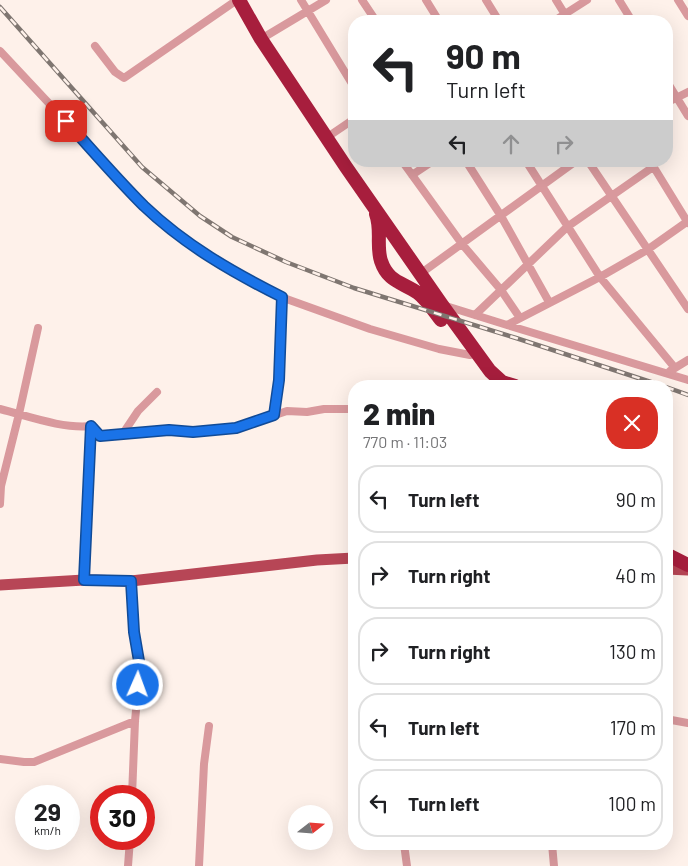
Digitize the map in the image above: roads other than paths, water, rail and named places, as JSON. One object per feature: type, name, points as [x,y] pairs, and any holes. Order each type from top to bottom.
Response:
[{"type":"highway","points":[[238,0],[326,138],[348,162]]},
{"type":"highway","points":[[352,167],[373,207],[490,371],[500,380]]},
{"type":"highway","points":[[373,207],[379,229],[379,254],[385,270],[398,284],[418,293],[425,299],[490,380]]},
{"type":"highway","points":[[673,558],[688,565]]},
{"type":"main road","points":[[0,585],[84,580],[131,581],[317,560],[348,558]]},
{"type":"main road","points":[[673,569],[688,570]]},
{"type":"street","points":[[95,46],[115,72],[124,78],[238,0]]},
{"type":"street","points":[[301,0],[348,77]]},
{"type":"street","points":[[261,38],[326,0]]},
{"type":"street","points":[[362,0],[372,15]]},
{"type":"street","points":[[426,0],[435,15]]},
{"type":"street","points":[[486,0],[495,15]]},
{"type":"street","points":[[556,0],[565,15]]},
{"type":"street","points":[[570,15],[586,0]]},
{"type":"street","points":[[618,0],[628,15]]},
{"type":"street","points":[[683,2],[688,16]]},
{"type":"street","points":[[0,51],[144,206],[187,242],[232,272],[282,297],[370,329],[470,356]]},
{"type":"street","points":[[673,100],[688,92]]},
{"type":"street","points":[[673,93],[688,116]]},
{"type":"street","points":[[326,138],[348,122]]},
{"type":"street","points":[[406,167],[462,244],[500,290],[520,318]]},
{"type":"street","points":[[412,175],[424,167]]},
{"type":"street","points":[[470,167],[501,216],[549,302]]},
{"type":"street","points":[[529,167],[600,277],[675,368]]},
{"type":"street","points":[[420,274],[567,167]]},
{"type":"street","points":[[592,167],[688,309]]},
{"type":"street","points":[[475,315],[567,227],[611,197],[648,167]]},
{"type":"street","points":[[507,325],[600,277],[647,250],[688,222],[654,167]]},
{"type":"street","points":[[274,415],[279,380],[282,297]]},
{"type":"street","points":[[442,305],[688,380]]},
{"type":"street","points":[[0,504],[0,486],[19,414],[38,328]]},
{"type":"street","points":[[665,374],[688,360]]},
{"type":"street","points":[[122,435],[138,411],[157,392]]},
{"type":"street","points":[[0,409],[47,421],[83,427],[91,426]]},
{"type":"street","points":[[91,426],[100,436],[169,430],[193,432],[236,428],[287,411],[307,412],[324,409],[348,409]]},
{"type":"street","points":[[84,580],[91,426]]},
{"type":"street","points":[[131,581],[134,632],[140,667],[134,721],[132,785]]},
{"type":"street","points":[[673,720],[688,722]]},
{"type":"street","points":[[0,759],[16,762],[34,762],[134,721]]},
{"type":"street","points":[[200,866],[204,764],[209,726]]},
{"type":"street","points":[[128,866],[129,850]]},
{"type":"street","points":[[405,850],[407,866]]},
{"type":"street","points":[[553,850],[554,866]]},
{"type":"railway","points":[[0,7],[142,167],[200,216],[232,237],[286,262],[354,288],[645,380]]},
{"type":"railway","points":[[673,390],[688,395]]}]
